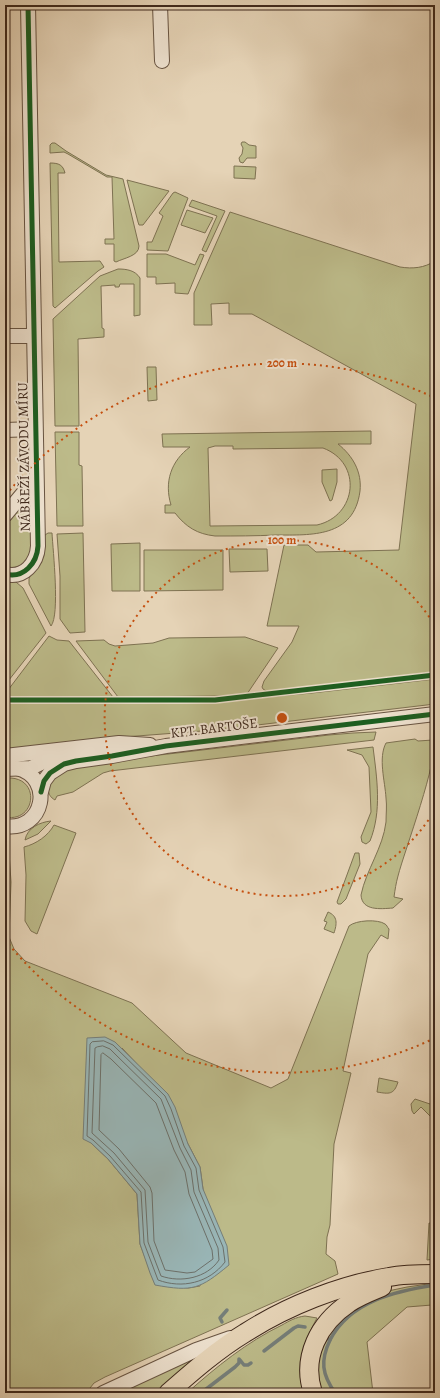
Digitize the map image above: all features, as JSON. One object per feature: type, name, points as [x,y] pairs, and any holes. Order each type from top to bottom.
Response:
[{"type":"main road","points":[[168,1393],[213,1355],[244,1333],[292,1308],[334,1291],[372,1280],[400,1275],[435,1274]]},
{"type":"main road","points":[[313,1393],[309,1373],[311,1351],[320,1332],[333,1316],[354,1300],[381,1287],[412,1278],[435,1274]]},
{"type":"main road","points":[[292,1308],[311,1310],[333,1316]]},
{"type":"street","name":"NÁBŘEŽÍ ZÁVODU MÍRU","points":[[5,574],[13,575],[30,568],[36,556],[38,546],[28,5]]},
{"type":"street","points":[[160,5],[162,61]]},
{"type":"street","points":[[5,336],[33,336]]},
{"type":"street","name":"NÁBŘEŽÍ ZÁVODU MÍRU","points":[[5,430],[35,429]]},
{"type":"street","name":"NÁBŘEŽÍ ZÁVODU MÍRU","points":[[5,514],[36,478]]},
{"type":"street","name":"KPT. BARTOŠE","points":[[10,768],[31,768],[51,758],[61,756],[166,746],[435,714]]},
{"type":"street","name":"KPT. BARTOŠE","points":[[5,756],[119,743],[166,746]]},
{"type":"street","name":"KPT. BARTOŠE","points":[[5,826],[19,826],[31,820],[39,808],[40,792],[47,776],[53,770],[64,764],[166,746]]},
{"type":"street","name":"KPT. BARTOŠE","points":[[10,768],[22,770],[32,776],[38,785],[40,792]]},
{"type":"street","points":[[103,1393],[196,1350],[244,1333]]},
{"type":"shaded area","points":[[242,142],[256,146],[256,158],[247,158],[243,163],[240,162],[239,158],[242,154],[243,148],[241,144]]},
{"type":"shaded area","points":[[55,143],[106,175],[123,179],[139,246],[137,252],[116,262],[114,261],[114,244],[105,244],[105,239],[114,239],[112,177],[107,177],[64,152],[50,153],[50,145]]},
{"type":"shaded area","points":[[50,163],[60,165],[65,173],[58,173],[59,262],[100,261],[104,267],[55,308],[53,306]]},
{"type":"shaded area","points":[[234,166],[256,167],[255,179],[234,178]]},
{"type":"shaded area","points":[[127,180],[169,191],[143,225],[139,225]]},
{"type":"shaded area","points":[[175,192],[188,198],[168,251],[147,250],[147,242],[152,242],[163,216],[159,213]]},
{"type":"shaded area","points":[[192,200],[225,211],[206,252],[202,250],[217,216],[189,206]]},
{"type":"shaded area","points":[[187,210],[213,218],[205,233],[181,225]]},
{"type":"shaded area","points":[[230,212],[400,267],[418,267],[435,261],[435,672],[268,692],[262,687],[264,681],[292,642],[299,626],[267,626],[284,545],[308,545],[316,552],[399,550],[416,404],[252,314],[229,314],[229,303],[211,304],[212,325],[194,325],[194,293]]},
{"type":"shaded area","points":[[147,254],[166,254],[195,265],[200,254],[204,255],[188,294],[175,293],[175,283],[156,284],[156,277],[147,277]]},
{"type":"shaded area","points":[[118,269],[133,272],[140,278],[140,315],[134,316],[134,284],[120,284],[119,287],[115,287],[115,285],[101,286],[102,328],[104,329],[104,337],[78,339],[79,426],[55,426],[53,319],[100,276]]},
{"type":"shaded area","points":[[147,367],[156,367],[157,400],[148,401]]},
{"type":"shaded area","points":[[371,431],[371,444],[338,444],[352,459],[360,477],[360,491],[356,506],[349,518],[340,526],[329,531],[303,535],[215,536],[197,532],[183,522],[175,513],[165,513],[165,505],[171,505],[168,488],[174,465],[183,453],[190,447],[163,447],[162,434]],"holes":[[[215,446],[233,446],[233,449],[323,448],[336,455],[345,465],[349,477],[350,489],[347,501],[340,511],[330,520],[317,525],[210,526],[208,448]]]},
{"type":"shaded area","points":[[55,432],[79,432],[79,465],[82,466],[83,526],[57,526]]},
{"type":"shaded area","points":[[337,469],[337,482],[332,500],[330,501],[322,482],[322,470]]},
{"type":"shaded area","points":[[31,496],[33,534],[32,552],[28,560],[22,565],[18,567],[5,567],[5,523],[27,497]]},
{"type":"shaded area","points":[[52,533],[56,596],[54,620],[51,626],[29,584],[29,579],[45,535]]},
{"type":"shaded area","points":[[83,533],[85,632],[70,633],[60,619],[60,576],[57,534]]},
{"type":"shaded area","points":[[140,543],[140,591],[112,591],[111,544]]},
{"type":"shaded area","points":[[229,549],[267,549],[268,571],[230,572]]},
{"type":"shaded area","points":[[144,550],[223,550],[223,590],[144,591]]},
{"type":"shaded area","points":[[5,579],[16,582],[23,588],[46,633],[5,685]]},
{"type":"shaded area","points":[[49,636],[57,640],[69,641],[113,697],[5,697],[5,694]]},
{"type":"shaded area","points":[[245,637],[278,648],[247,694],[222,696],[118,697],[76,641],[104,640],[115,646],[153,643],[169,638]]},
{"type":"shaded area","points":[[435,679],[435,704],[215,730],[98,739],[5,750],[5,703],[222,701],[312,693]]},
{"type":"shaded area","points":[[376,732],[374,740],[110,771],[103,773],[73,792],[57,796],[55,800],[50,796],[48,790],[53,778],[75,765],[329,735]]},
{"type":"shaded area","points":[[415,739],[418,741],[433,740],[434,750],[427,784],[396,884],[394,897],[403,899],[393,908],[372,908],[365,904],[361,895],[363,886],[382,841],[386,822],[386,801],[382,756],[386,743]]},
{"type":"shaded area","points":[[373,747],[378,795],[374,830],[370,841],[366,844],[362,842],[361,837],[371,812],[369,767],[362,755],[347,750]]},
{"type":"shaded area","points":[[11,778],[21,780],[27,786],[30,793],[30,800],[28,808],[23,814],[15,817],[5,817],[5,779]]},
{"type":"shaded area","points":[[51,821],[38,834],[25,840],[28,832],[35,826]]},
{"type":"shaded area","points":[[54,825],[76,833],[37,934],[31,931],[25,921],[26,875],[24,847],[41,839]]},
{"type":"shaded area","points":[[5,851],[9,852],[11,882],[9,937],[14,949],[25,961],[132,1003],[186,1053],[271,1088],[288,1079],[349,926],[357,922],[367,921],[377,921],[386,924],[389,929],[388,939],[381,935],[368,954],[343,1071],[351,1073],[334,1144],[330,1225],[327,1237],[326,1254],[335,1261],[338,1274],[105,1377],[94,1383],[86,1393],[5,1393]],"holes":[[[122,1048],[137,1064],[188,1144],[200,1167],[203,1189],[200,1286],[188,1288],[155,1284],[140,1244],[137,1194],[108,1159],[91,1143]]]},
{"type":"shaded area","points":[[355,853],[359,853],[360,864],[346,899],[341,904],[338,904],[337,902]]},
{"type":"shaded area","points":[[328,912],[334,916],[336,921],[334,933],[324,929],[327,922],[324,921]]},
{"type":"shaded area","points":[[379,1078],[398,1082],[395,1089],[390,1093],[377,1092]]},
{"type":"shaded area","points":[[415,1099],[430,1104],[435,1108],[435,1121],[421,1107],[414,1114],[411,1104]]},
{"type":"shaded area","points":[[429,1223],[435,1224],[435,1259],[427,1260]]},
{"type":"shaded area","points":[[435,1283],[435,1308],[432,1305],[407,1307],[367,1342],[373,1393],[321,1393],[316,1364],[324,1339],[347,1312],[388,1291]]},
{"type":"shaded area","points":[[305,1316],[317,1318],[304,1346],[300,1363],[301,1383],[304,1393],[187,1393],[209,1374],[256,1339],[290,1321]]},
{"type":"shaded area","points":[[190,1358],[195,1362],[159,1393],[112,1393]]},
{"type":"water","points":[[105,1037],[115,1042],[168,1094],[175,1107],[188,1144],[200,1167],[203,1189],[227,1246],[229,1265],[203,1284],[187,1288],[155,1285],[140,1244],[137,1194],[108,1159],[91,1143],[83,1139],[87,1038]]},
{"type":"waterway","points":[[330,1340],[349,1316],[375,1300],[420,1287],[435,1285]]},
{"type":"waterway","points":[[222,1322],[220,1318],[227,1310]]},
{"type":"waterway","points":[[264,1351],[294,1328],[298,1326],[305,1327]]},
{"type":"waterway","points":[[327,1338],[330,1340],[325,1354],[324,1367],[327,1380],[335,1393]]},
{"type":"waterway","points":[[201,1393],[235,1367],[239,1363],[239,1359]]},
{"type":"waterway","points":[[240,1360],[244,1365],[251,1363]]},
{"type":"cycle path","points":[[5,574],[12,575],[24,572],[32,564],[38,546],[28,5]]},
{"type":"cycle path","points":[[5,700],[215,700],[435,675]]},
{"type":"cycle path","points":[[41,792],[44,781],[50,773],[64,764],[76,761],[166,746],[435,714]]}]
